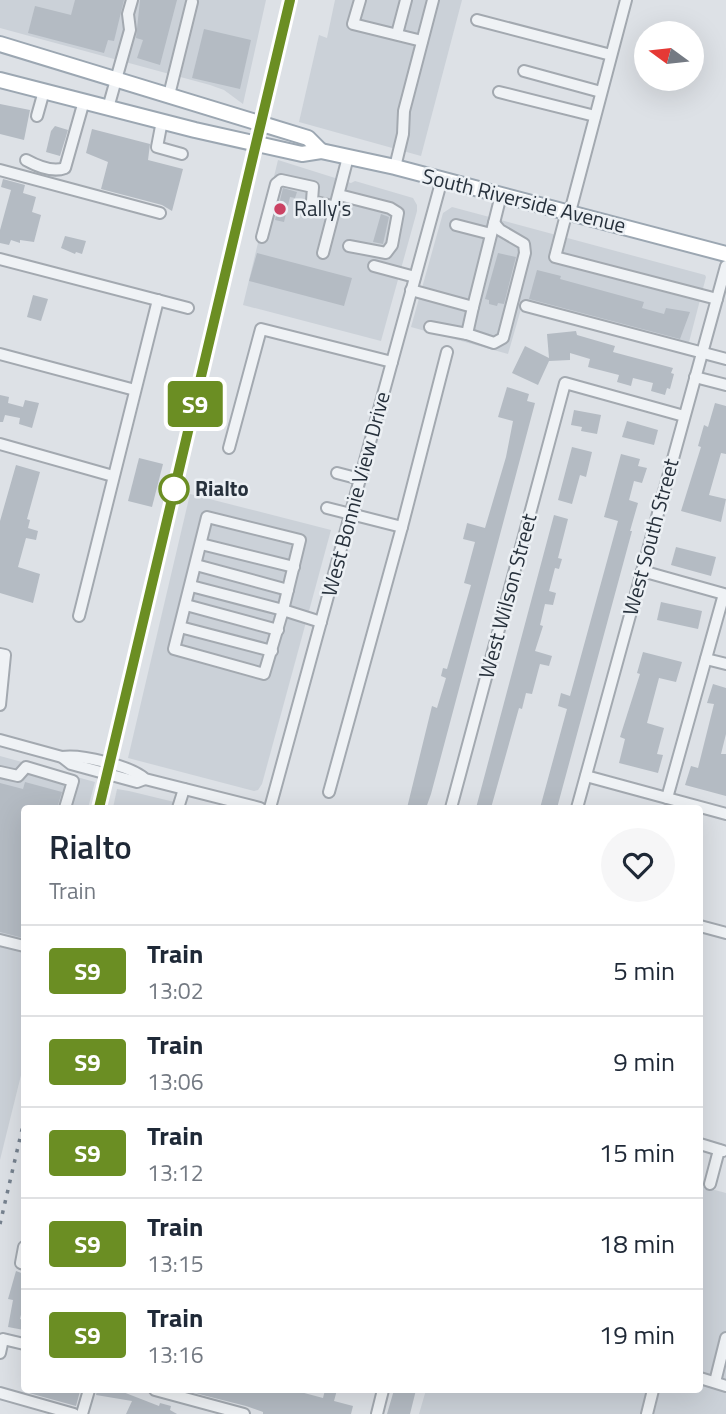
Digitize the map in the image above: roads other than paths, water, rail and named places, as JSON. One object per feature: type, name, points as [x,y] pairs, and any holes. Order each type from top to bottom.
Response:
[{"type":"main road","name":"South Riverside Avenue","points":[[0,44],[308,138],[321,151]]},
{"type":"main road","name":"South Riverside Avenue","points":[[0,80],[302,154],[321,151],[395,167],[726,254]]},
{"type":"street","points":[[108,107],[130,30],[128,15],[132,0]]},
{"type":"street","points":[[360,0],[353,24],[422,41]]},
{"type":"street","points":[[397,34],[406,0]]},
{"type":"street","points":[[395,167],[403,134],[404,111],[433,0]]},
{"type":"street","points":[[626,0],[555,257],[716,299]]},
{"type":"street","points":[[169,95],[192,2]]},
{"type":"street","points":[[477,20],[611,55]]},
{"type":"street","points":[[524,71],[601,92]]},
{"type":"street","points":[[37,116],[44,91]]},
{"type":"street","points":[[499,92],[595,116]]},
{"type":"street","points":[[26,160],[58,171],[65,168],[84,101]]},
{"type":"street","points":[[162,121],[157,147],[182,154]]},
{"type":"street","points":[[323,253],[348,157]]},
{"type":"street","points":[[0,170],[160,213]]},
{"type":"street","name":"West Bonnie View Drive","points":[[271,805],[442,179]]},
{"type":"street","points":[[262,237],[276,184],[281,180],[313,187],[312,201],[361,201],[390,208],[398,214],[389,250],[382,254],[349,246]]},
{"type":"street","points":[[467,334],[501,195]]},
{"type":"street","points":[[430,327],[467,334],[494,343],[503,338],[526,253],[524,244],[500,230],[494,223]]},
{"type":"street","points":[[456,225],[491,234]]},
{"type":"street","points":[[0,259],[188,308]]},
{"type":"street","points":[[374,266],[415,277]]},
{"type":"street","name":"West South Street","points":[[579,805],[726,266]]},
{"type":"street","points":[[411,290],[473,307]]},
{"type":"street","points":[[79,616],[158,300]]},
{"type":"street","points":[[526,306],[726,359]]},
{"type":"street","points":[[229,448],[261,329],[392,362]]},
{"type":"street","points":[[329,792],[447,352]]},
{"type":"street","points":[[0,354],[135,390]]},
{"type":"street","points":[[695,377],[726,385]]},
{"type":"street","name":"West Wilson Street","points":[[452,805],[565,383],[684,416]]},
{"type":"street","points":[[0,444],[113,476]]},
{"type":"street","points":[[337,473],[360,479]]},
{"type":"street","points":[[327,508],[402,527]]},
{"type":"street","points":[[207,517],[300,540],[278,630],[264,674],[174,649],[201,544],[207,517]]},
{"type":"street","points":[[201,544],[294,567]]},
{"type":"street","points":[[196,565],[288,590]]},
{"type":"street","points":[[642,571],[725,590],[667,798]]},
{"type":"street","points":[[191,586],[321,622]]},
{"type":"street","points":[[186,605],[278,630]]},
{"type":"street","points":[[180,626],[272,651]]},
{"type":"street","points":[[0,654],[5,655],[0,705]]},
{"type":"street","points":[[706,659],[726,664]]},
{"type":"street","points":[[0,740],[62,757],[74,755],[109,764],[139,773],[145,779],[248,805]]},
{"type":"street","points":[[33,769],[38,751]]},
{"type":"street","points":[[57,776],[62,757]]},
{"type":"street","points":[[0,772],[18,776],[26,767],[73,781],[66,805]]},
{"type":"street","points":[[586,776],[693,805]]},
{"type":"street","points":[[179,805],[184,789]]},
{"type":"street","points":[[703,808],[726,814]]},
{"type":"street","points":[[703,927],[726,933]]},
{"type":"street","points":[[0,940],[21,945]]},
{"type":"street","points":[[703,1145],[723,1151],[710,1184]]},
{"type":"street","points":[[703,1379],[720,1384],[726,1338]]},
{"type":"street","points":[[0,1353],[3,1339],[21,1343]]},
{"type":"street","points":[[0,1393],[74,1414]]},
{"type":"street","points":[[82,1414],[88,1393]]},
{"type":"street","points":[[166,1393],[244,1414]]},
{"type":"street","points":[[377,1414],[382,1393]]},
{"type":"street","points":[[647,1414],[652,1393]]},
{"type":"railway","points":[[100,805],[290,0]]},
{"type":"railway","points":[[0,1224],[21,1134]]},
{"type":"train","name":"S9","points":[[100,805],[290,0]]},
{"type":"place","name":"Rally's","points":[[280,209]]},
{"type":"place","name":"Rialto","points":[[174,489]]}]
